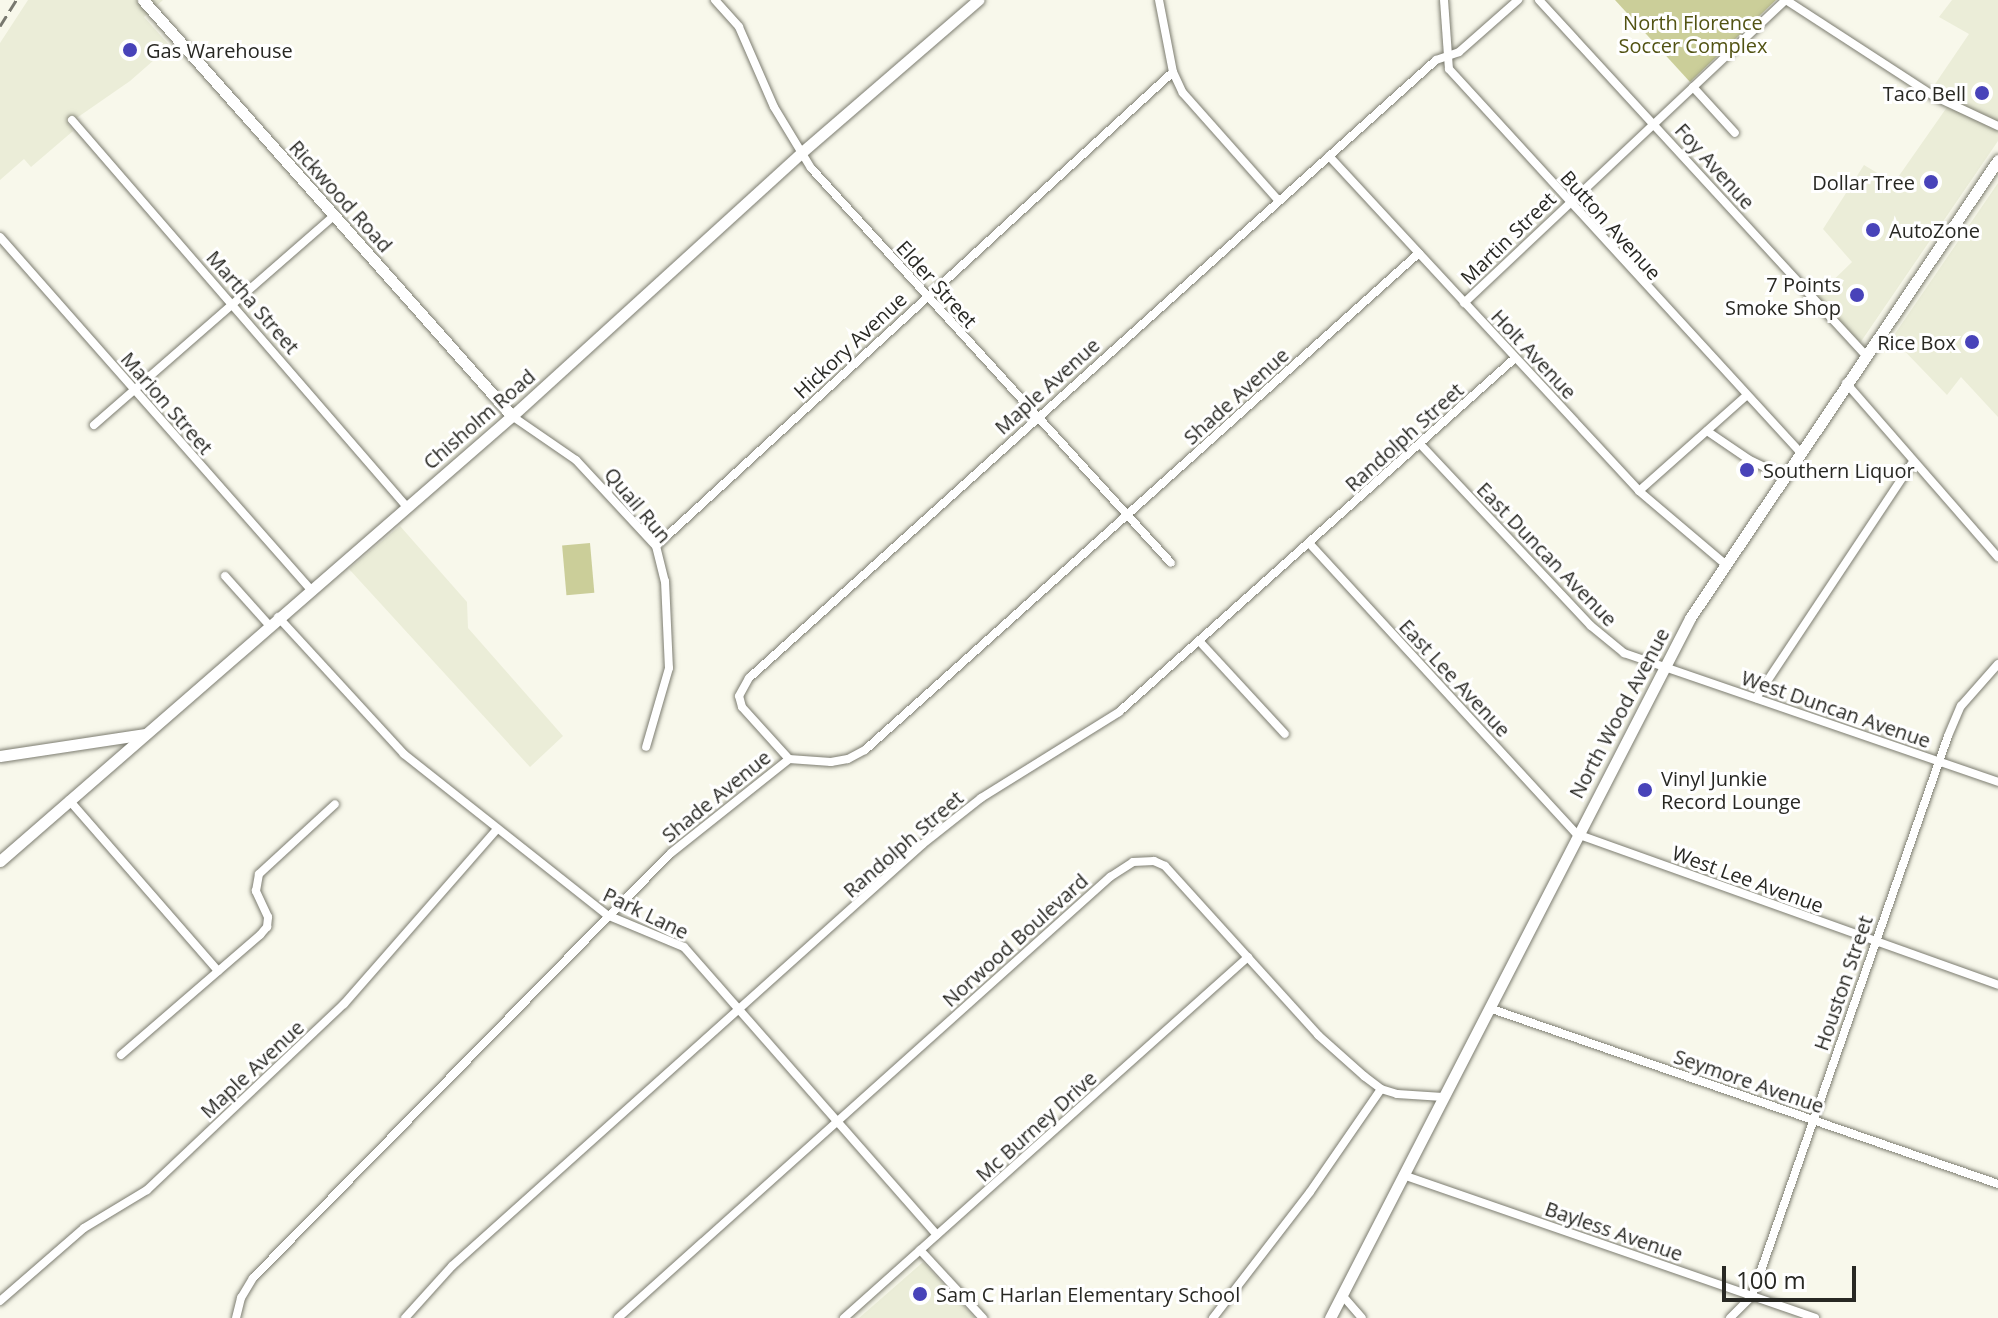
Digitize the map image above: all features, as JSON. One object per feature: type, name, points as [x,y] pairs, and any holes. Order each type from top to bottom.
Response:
[{"type":"main road","name":"Rickwood Road","points":[[143,0],[512,416]]},
{"type":"main road","name":"Chisholm Road","points":[[0,861],[512,416],[802,152],[978,0]]},
{"type":"main road","name":"North Wood Avenue","points":[[1330,1318],[1663,667],[1725,564],[1799,451],[1998,160]]},
{"type":"main road","points":[[0,756],[145,734]]},
{"type":"street","name":"Elder Street","points":[[715,0],[739,27],[774,107],[811,168],[1171,563]]},
{"type":"street","points":[[1159,0],[1173,72],[1192,106],[1279,201]]},
{"type":"street","name":"Button Avenue","points":[[1444,0],[1449,69],[1799,451]]},
{"type":"street","points":[[1447,57],[1459,52],[1518,0]]},
{"type":"street","name":"Foy Avenue","points":[[1539,0],[1865,355]]},
{"type":"street","points":[[1786,0],[1922,89],[1998,126]]},
{"type":"street","name":"Martin Street","points":[[1464,303],[1786,0]]},
{"type":"street","name":"Maple Avenue","points":[[789,759],[742,707],[739,696],[741,687],[1036,417],[1436,60],[1447,57]]},
{"type":"street","name":"Hickory Avenue","points":[[656,546],[1173,72]]},
{"type":"street","points":[[1693,87],[1735,133]]},
{"type":"street","name":"Martha Street","points":[[72,120],[407,507]]},
{"type":"street","name":"Holt Avenue","points":[[1329,156],[1639,491],[1725,564]]},
{"type":"street","points":[[94,425],[334,216]]},
{"type":"street","name":"Marion Street","points":[[0,237],[310,589]]},
{"type":"street","name":"Shade Avenue","points":[[236,1318],[241,1298],[253,1278],[607,915],[686,839],[789,759],[831,762],[848,759],[865,750],[1419,253]]},
{"type":"street","name":"Randolph Street","points":[[405,1318],[452,1266],[972,804],[1102,725],[1200,642],[1515,358]]},
{"type":"street","points":[[1846,383],[1998,557]]},
{"type":"street","points":[[1639,491],[1746,396]]},
{"type":"street","name":"Quail Run","points":[[512,416],[576,460],[656,546],[665,581],[669,668],[646,747]]},
{"type":"street","points":[[1707,431],[1748,459],[1783,476]]},
{"type":"street","name":"East Duncan Avenue","points":[[1421,445],[1607,640],[1624,653],[1663,667]]},
{"type":"street","points":[[1756,698],[1913,462]]},
{"type":"street","name":"East Lee Avenue","points":[[1309,543],[1577,834]]},
{"type":"street","name":"Park Lane","points":[[225,576],[274,621],[397,747],[497,829],[607,915],[684,947],[937,1235]]},
{"type":"street","points":[[1200,642],[1285,734]]},
{"type":"street","name":"Houston Street","points":[[1730,1318],[1752,1296],[1938,761],[1961,706],[1998,664]]},
{"type":"street","name":"West Duncan Avenue","points":[[1663,667],[1998,782]]},
{"type":"street","points":[[69,800],[218,971]]},
{"type":"street","points":[[121,1055],[267,927],[268,917],[256,891],[259,874],[335,804]]},
{"type":"street","name":"Maple Avenue","points":[[0,1301],[76,1234],[147,1190],[344,1004],[497,829]]},
{"type":"street","name":"West Lee Avenue","points":[[1577,834],[1998,985]]},
{"type":"street","name":"Norwood Boulevard","points":[[618,1318],[1110,877],[1133,862],[1154,861],[1165,866],[1318,1035],[1381,1089]]},
{"type":"street","name":"Mc Burney Drive","points":[[844,1318],[1248,957]]},
{"type":"street","name":"Seymore Avenue","points":[[1489,1008],[1998,1184]]},
{"type":"street","points":[[1213,1318],[1310,1192],[1381,1089],[1443,1097]]},
{"type":"street","name":"Bayless Avenue","points":[[1403,1175],[1815,1318]]},
{"type":"street","points":[[920,1250],[983,1318]]},
{"type":"street","points":[[1342,1295],[1362,1318]]},
{"type":"shaded area","points":[[28,0],[163,0],[144,17],[170,46],[130,81],[68,124],[73,131],[31,167],[24,159],[0,180],[0,43]]},
{"type":"shaded area","points":[[1952,0],[1998,0],[1998,141],[1860,343],[1817,296],[1852,262],[1823,229],[1864,165],[1894,183],[1952,100],[1931,90],[1969,34],[1939,17]]},
{"type":"shaded area","points":[[1998,183],[1998,417],[1961,377],[1947,395],[1892,338]]},
{"type":"shaded area","points":[[400,526],[467,602],[468,628],[563,736],[530,767],[349,569]]},
{"type":"shaded area","name":"Sam C Harlan Elementary School","points":[[923,1262],[975,1318],[859,1318]]},
{"type":"green space","name":"North Florence Soccer Complex","points":[[1615,0],[1776,0],[1690,82]]},
{"type":"green space","points":[[590,543],[594,593],[566,595],[562,545]]},
{"type":"railway","points":[[0,26],[16,0]]},
{"type":"place","name":"Gas Warehouse","points":[[130,50]]},
{"type":"place","name":"Taco Bell","points":[[1982,93]]},
{"type":"place","name":"Dollar Tree","points":[[1931,182]]},
{"type":"place","name":"AutoZone","points":[[1873,230]]},
{"type":"place","name":"7 Points Smoke Shop","points":[[1857,295]]},
{"type":"place","name":"Rice Box","points":[[1972,342]]},
{"type":"place","name":"Southern Liquor","points":[[1747,470]]},
{"type":"place","name":"Vinyl Junkie Record Lounge","points":[[1645,790]]},
{"type":"place","name":"Sam C Harlan Elementary School","points":[[920,1294]]}]
